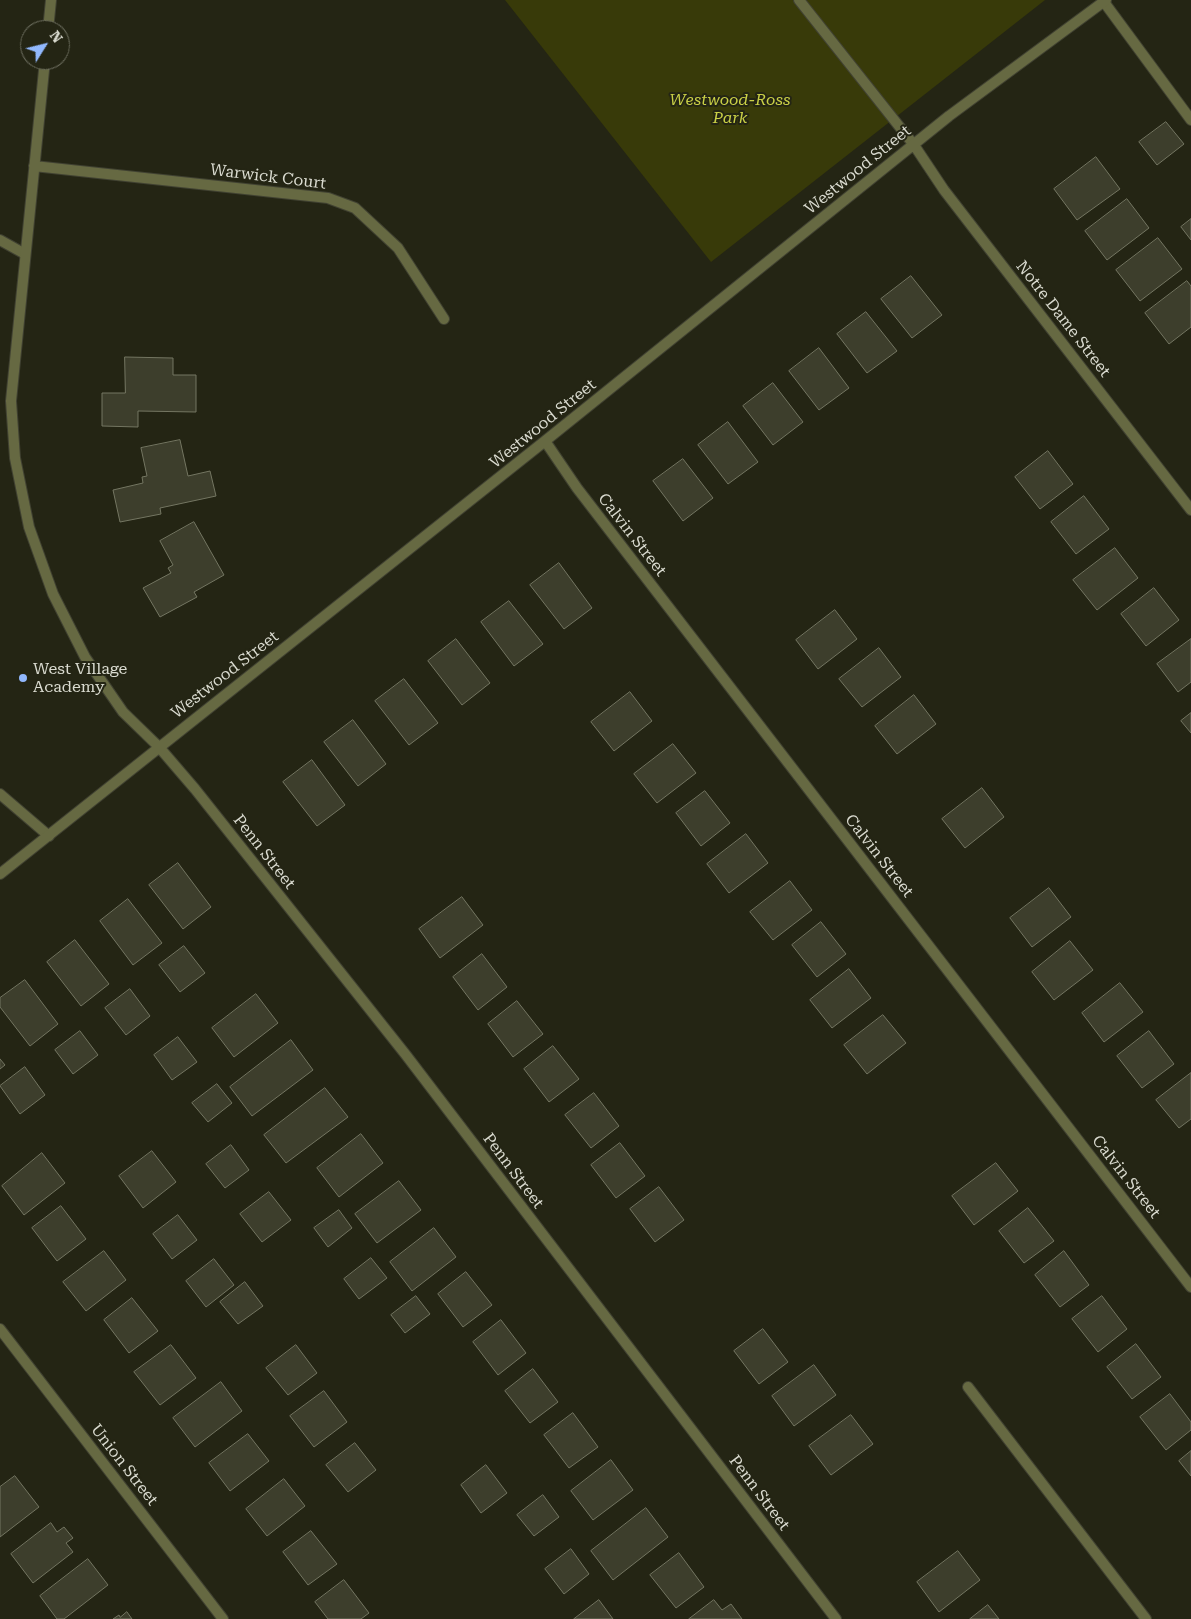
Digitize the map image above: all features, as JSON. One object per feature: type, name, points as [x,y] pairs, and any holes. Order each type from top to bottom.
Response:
[{"type":"street","points":[[49,20],[51,0]]},
{"type":"street","name":"Notre Dame Street","points":[[799,0],[914,145],[944,190],[1191,510]]},
{"type":"street","points":[[1105,1],[1191,120]]},
{"type":"street","name":"Westwood Street","points":[[0,874],[545,442],[957,111],[1105,1]]},
{"type":"street","name":"Penn Street","points":[[44,70],[11,401],[15,458],[29,527],[53,594],[86,657],[123,712],[159,747],[194,789],[412,1063],[836,1619]]},
{"type":"street","name":"Warwick Court","points":[[34,166],[328,198],[355,208],[398,248],[444,319]]},
{"type":"street","points":[[0,240],[25,254]]},
{"type":"street","name":"Calvin Street","points":[[545,442],[577,488],[1191,1287]]},
{"type":"street","points":[[0,794],[50,836]]},
{"type":"street","name":"Union Street","points":[[0,1329],[223,1619]]},
{"type":"street","points":[[968,1387],[1146,1619]]},
{"type":"green space","name":"Westwood-Ross Park","points":[[505,0],[1045,0],[711,262]]},
{"type":"building","points":[[1166,122],[1184,144],[1157,165],[1139,142]]},
{"type":"building","points":[[1096,157],[1120,189],[1077,220],[1054,189]]},
{"type":"building","points":[[1127,199],[1149,228],[1107,260],[1085,231]]},
{"type":"building","points":[[1191,219],[1191,240],[1181,227]]},
{"type":"building","points":[[1158,238],[1182,269],[1140,301],[1116,270]]},
{"type":"building","points":[[911,276],[942,315],[912,338],[881,299]]},
{"type":"building","points":[[1187,281],[1191,286],[1191,327],[1169,344],[1145,313]]},
{"type":"building","points":[[866,312],[897,351],[867,373],[837,334]]},
{"type":"building","points":[[819,348],[849,388],[819,410],[789,371]]},
{"type":"building","points":[[125,357],[173,358],[173,375],[196,375],[196,412],[138,411],[138,427],[102,426],[102,393],[125,393]]},
{"type":"building","points":[[773,383],[803,422],[773,445],[743,406]]},
{"type":"building","points":[[728,422],[758,462],[728,484],[698,445]]},
{"type":"building","points":[[180,440],[188,476],[210,471],[216,496],[160,508],[161,514],[120,522],[113,490],[143,483],[142,477],[147,476],[141,448]]},
{"type":"building","points":[[1048,451],[1073,484],[1040,509],[1015,477]]},
{"type":"building","points":[[683,459],[713,498],[683,521],[653,481]]},
{"type":"building","points":[[1084,496],[1109,529],[1076,554],[1051,522]]},
{"type":"building","points":[[194,522],[224,575],[194,592],[197,597],[160,617],[143,588],[171,573],[168,568],[173,565],[160,541]]},
{"type":"building","points":[[1115,548],[1138,578],[1097,610],[1073,580]]},
{"type":"building","points":[[559,563],[592,608],[564,629],[530,585]]},
{"type":"building","points":[[1154,588],[1179,620],[1146,646],[1121,614]]},
{"type":"building","points":[[509,601],[543,644],[514,666],[481,622]]},
{"type":"building","points":[[835,610],[857,639],[818,669],[796,640]]},
{"type":"building","points":[[456,639],[490,683],[462,705],[428,661]]},
{"type":"building","points":[[1191,639],[1191,682],[1178,692],[1157,664]]},
{"type":"building","points":[[879,648],[901,677],[862,707],[839,679]]},
{"type":"building","points":[[404,679],[438,723],[409,745],[375,701]]},
{"type":"building","points":[[630,692],[652,721],[614,751],[591,722]]},
{"type":"building","points":[[914,695],[936,724],[897,754],[875,726]]},
{"type":"building","points":[[1191,713],[1191,733],[1181,721]]},
{"type":"building","points":[[353,720],[386,764],[358,786],[324,742]]},
{"type":"building","points":[[673,744],[696,773],[657,803],[634,774]]},
{"type":"building","points":[[312,760],[345,805],[317,826],[283,782]]},
{"type":"building","points":[[982,788],[1004,817],[965,848],[942,819]]},
{"type":"building","points":[[705,791],[730,823],[701,846],[676,813]]},
{"type":"building","points":[[746,834],[768,863],[729,893],[707,864]]},
{"type":"building","points":[[178,863],[211,907],[183,929],[149,885]]},
{"type":"building","points":[[790,881],[812,910],[773,940],[750,912]]},
{"type":"building","points":[[1049,888],[1071,917],[1032,947],[1010,918]]},
{"type":"building","points":[[462,897],[483,925],[440,958],[419,929]]},
{"type":"building","points":[[128,899],[162,943],[133,965],[100,921]]},
{"type":"building","points":[[821,922],[846,954],[817,977],[792,945]]},
{"type":"building","points":[[75,940],[109,984],[81,1006],[47,962]]},
{"type":"building","points":[[1070,941],[1093,970],[1054,1000],[1032,972]]},
{"type":"building","points":[[184,946],[205,973],[180,992],[159,965]]},
{"type":"building","points":[[482,954],[507,987],[478,1010],[453,977]]},
{"type":"building","points":[[849,969],[871,998],[832,1028],[810,1000]]},
{"type":"building","points":[[25,980],[58,1024],[30,1046],[0,1007],[0,998]]},
{"type":"building","points":[[1120,983],[1143,1012],[1104,1042],[1082,1013]]},
{"type":"building","points":[[130,989],[150,1016],[126,1035],[105,1008]]},
{"type":"building","points":[[256,994],[278,1023],[234,1057],[212,1028]]},
{"type":"building","points":[[517,1001],[543,1034],[513,1057],[488,1024]]},
{"type":"building","points":[[883,1015],[906,1043],[867,1074],[844,1045]]},
{"type":"building","points":[[80,1031],[98,1055],[73,1074],[55,1050]]},
{"type":"building","points":[[1149,1031],[1174,1064],[1142,1088],[1117,1056]]},
{"type":"building","points":[[178,1037],[197,1062],[172,1080],[154,1055]]},
{"type":"building","points":[[291,1040],[313,1070],[252,1116],[230,1087]]},
{"type":"building","points":[[553,1046],[579,1079],[549,1102],[524,1069]]},
{"type":"building","points":[[0,1059],[5,1065],[0,1069]]},
{"type":"building","points":[[25,1067],[45,1095],[20,1114],[0,1086]]},
{"type":"building","points":[[1191,1073],[1191,1119],[1179,1128],[1156,1100]]},
{"type":"building","points":[[217,1084],[232,1103],[208,1122],[192,1103]]},
{"type":"building","points":[[325,1088],[348,1117],[286,1163],[264,1135]]},
{"type":"building","points":[[594,1093],[619,1126],[591,1148],[565,1115]]},
{"type":"building","points":[[361,1134],[383,1163],[339,1197],[317,1168]]},
{"type":"building","points":[[620,1143],[645,1176],[616,1198],[591,1165]]},
{"type":"building","points":[[231,1145],[249,1170],[225,1188],[206,1164]]},
{"type":"building","points":[[152,1151],[176,1182],[143,1208],[119,1176]]},
{"type":"building","points":[[42,1153],[65,1183],[24,1215],[2,1186]]},
{"type":"building","points":[[996,1163],[1018,1191],[974,1225],[952,1196]]},
{"type":"building","points":[[399,1181],[421,1210],[377,1243],[355,1214]]},
{"type":"building","points":[[659,1187],[684,1220],[655,1242],[630,1209]]},
{"type":"building","points":[[269,1192],[291,1220],[262,1242],[240,1214]]},
{"type":"building","points":[[61,1206],[86,1239],[57,1261],[32,1228]]},
{"type":"building","points":[[1028,1208],[1054,1241],[1024,1263],[999,1231]]},
{"type":"building","points":[[339,1210],[352,1228],[328,1247],[314,1228]]},
{"type":"building","points":[[178,1215],[197,1240],[172,1259],[153,1234]]},
{"type":"building","points":[[434,1228],[456,1257],[412,1291],[390,1262]]},
{"type":"building","points":[[104,1251],[126,1280],[86,1311],[63,1282]]},
{"type":"building","points":[[1064,1251],[1089,1285],[1060,1307],[1035,1275]]},
{"type":"building","points":[[371,1258],[387,1278],[359,1299],[344,1279]]},
{"type":"building","points":[[214,1259],[234,1285],[206,1307],[186,1281]]},
{"type":"building","points":[[466,1272],[492,1305],[463,1327],[438,1294]]},
{"type":"building","points":[[245,1282],[263,1306],[238,1324],[220,1302]]},
{"type":"building","points":[[416,1296],[430,1314],[405,1333],[391,1315]]},
{"type":"building","points":[[1102,1296],[1127,1329],[1098,1352],[1072,1319]]},
{"type":"building","points":[[132,1298],[158,1331],[129,1353],[104,1320]]},
{"type":"building","points":[[501,1320],[526,1353],[498,1375],[473,1342]]},
{"type":"building","points":[[763,1329],[788,1362],[759,1384],[734,1351]]},
{"type":"building","points":[[1136,1344],[1161,1377],[1132,1399],[1107,1367]]},
{"type":"building","points":[[171,1345],[196,1378],[160,1405],[134,1372]]},
{"type":"building","points":[[296,1345],[317,1373],[288,1395],[266,1368]]},
{"type":"building","points":[[814,1365],[836,1395],[794,1426],[772,1396]]},
{"type":"building","points":[[533,1369],[558,1402],[530,1423],[505,1391]]},
{"type":"building","points":[[221,1382],[242,1411],[195,1447],[173,1418]]},
{"type":"building","points":[[324,1391],[347,1422],[314,1447],[290,1416]]},
{"type":"building","points":[[1170,1394],[1191,1422],[1191,1430],[1166,1450],[1140,1417]]},
{"type":"building","points":[[573,1413],[598,1447],[569,1468],[544,1435]]},
{"type":"building","points":[[851,1415],[873,1444],[831,1475],[809,1446]]},
{"type":"building","points":[[248,1434],[269,1461],[230,1491],[209,1463]]},
{"type":"building","points":[[355,1443],[376,1470],[348,1492],[326,1465]]},
{"type":"building","points":[[1191,1451],[1191,1476],[1179,1461]]},
{"type":"building","points":[[611,1460],[633,1490],[593,1520],[571,1491]]},
{"type":"building","points":[[486,1465],[507,1493],[481,1513],[461,1485]]},
{"type":"building","points":[[15,1476],[39,1507],[0,1537],[0,1487]]},
{"type":"building","points":[[284,1479],[305,1506],[267,1536],[246,1509]]},
{"type":"building","points":[[543,1495],[559,1517],[534,1536],[517,1515]]},
{"type":"building","points":[[646,1508],[668,1537],[613,1580],[591,1551]]},
{"type":"building","points":[[51,1523],[57,1532],[64,1527],[73,1538],[66,1543],[73,1552],[33,1583],[11,1554]]},
{"type":"building","points":[[311,1531],[337,1564],[308,1585],[283,1552]]},
{"type":"building","points":[[571,1549],[589,1574],[564,1594],[545,1569]]},
{"type":"building","points":[[958,1551],[980,1580],[939,1612],[917,1582]]},
{"type":"building","points":[[679,1553],[704,1587],[676,1608],[650,1575]]},
{"type":"building","points":[[88,1559],[108,1585],[64,1619],[57,1619],[40,1596]]},
{"type":"building","points":[[344,1580],[369,1613],[361,1619],[328,1619],[315,1602]]},
{"type":"building","points":[[599,1600],[613,1619],[574,1619]]},
{"type":"building","points":[[714,1600],[722,1610],[731,1604],[742,1619],[689,1619]]},
{"type":"building","points":[[988,1605],[999,1619],[970,1619]]},
{"type":"building","points":[[127,1612],[132,1619],[113,1619],[119,1615],[120,1617]]},
{"type":"place","name":"West Village Academy","points":[[23,678]]}]
